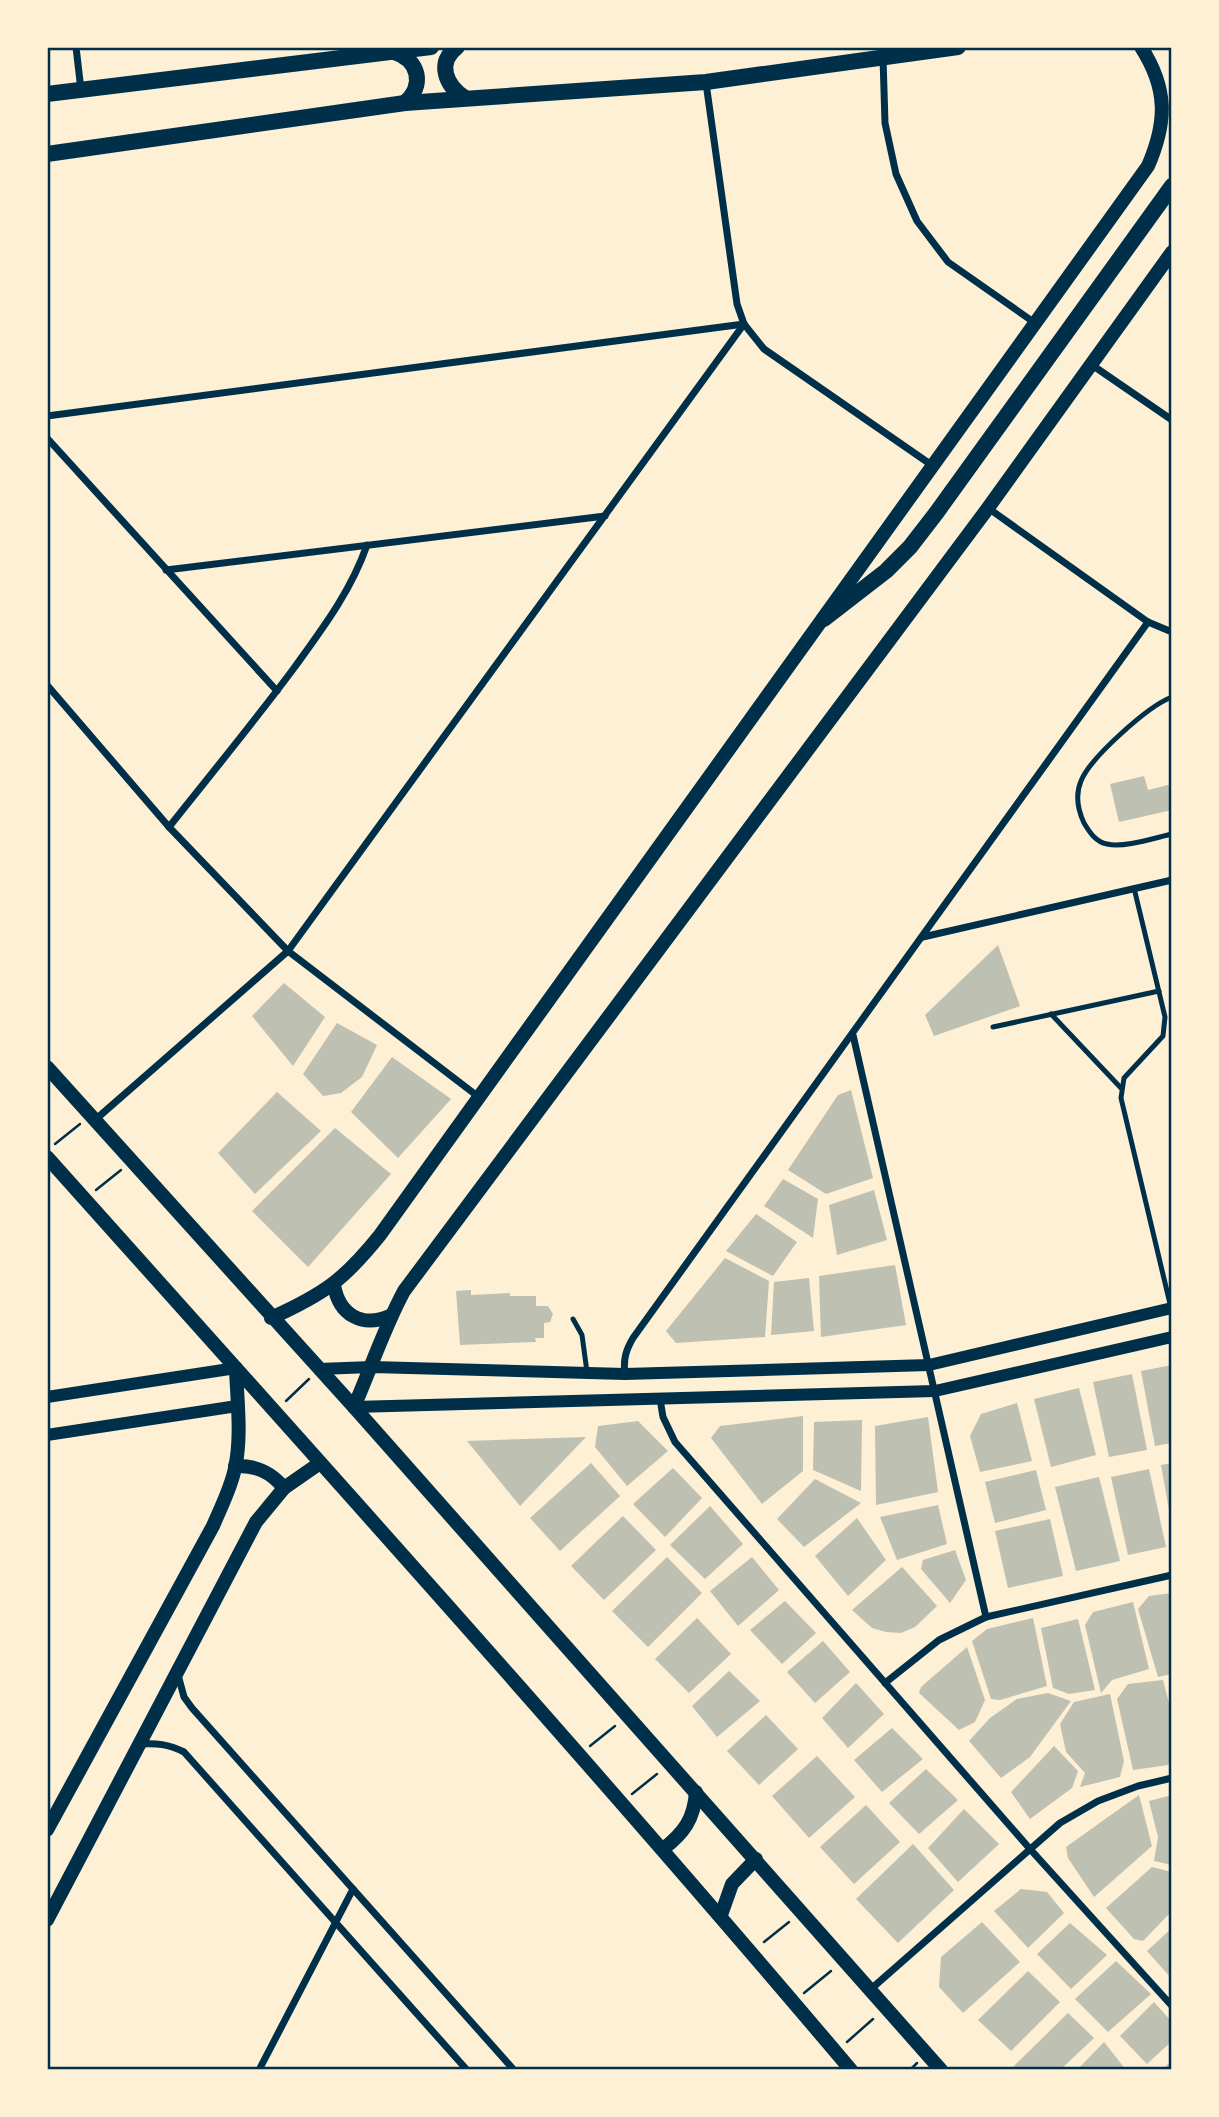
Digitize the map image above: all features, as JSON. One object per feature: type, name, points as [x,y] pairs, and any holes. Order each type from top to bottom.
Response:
[{"type":"main road","points":[[47,94],[431,47]]},
{"type":"main road","points":[[457,47],[445,64],[446,78],[453,90],[465,98]]},
{"type":"main road","points":[[47,154],[405,103],[706,82],[958,47]]},
{"type":"main road","points":[[271,1318],[311,1300],[334,1285],[360,1261],[380,1235],[1148,166],[1166,139],[1161,91],[1155,69],[1142,47]]},
{"type":"main road","points":[[394,52],[409,59],[417,74],[415,90],[405,103]]},
{"type":"main road","points":[[824,619],[886,571],[910,547],[1172,186]]},
{"type":"main road","points":[[354,1407],[390,1316],[404,1291],[988,508],[1172,252]]},
{"type":"main road","points":[[47,1067],[354,1407],[941,2070]]},
{"type":"main road","points":[[47,1157],[622,1802],[851,2070]]},
{"type":"main road","points":[[334,1285],[336,1298],[343,1310],[354,1318],[367,1322],[380,1321],[390,1316]]},
{"type":"main road","points":[[47,1830],[213,1526],[225,1499],[235,1466],[236,1368]]},
{"type":"main road","points":[[47,1920],[256,1522],[284,1488],[320,1463]]},
{"type":"main road","points":[[235,1466],[260,1468],[271,1474],[284,1488]]},
{"type":"main road","points":[[663,1849],[677,1839],[688,1825],[694,1810],[696,1792]]},
{"type":"main road","points":[[721,1915],[732,1884],[756,1859]]},
{"type":"street","points":[[76,47],[81,90]]},
{"type":"street","points":[[883,58],[885,123],[896,174],[917,221],[948,262],[1036,323]]},
{"type":"street","points":[[706,82],[735,293],[744,324],[764,349],[934,467]]},
{"type":"street","points":[[47,416],[744,324]]},
{"type":"street","points":[[93,1118],[288,951],[744,324]]},
{"type":"street","points":[[1092,365],[1172,420]]},
{"type":"street","points":[[47,438],[277,691]]},
{"type":"street","points":[[988,508],[1148,622],[1172,632]]},
{"type":"street","points":[[166,570],[605,516]]},
{"type":"street","points":[[169,827],[277,691],[337,610],[358,572],[367,545]]},
{"type":"street","points":[[625,1374],[626,1349],[633,1338],[1148,622]]},
{"type":"street","points":[[47,685],[169,827],[288,951],[480,1098]]},
{"type":"street","points":[[923,937],[1172,880]]},
{"type":"street","points":[[853,1035],[986,1617]]},
{"type":"street","points":[[319,1369],[372,1367],[625,1374],[929,1365],[1172,1309]]},
{"type":"street","points":[[354,1407],[935,1391],[1172,1337]]},
{"type":"street","points":[[47,1397],[236,1368]]},
{"type":"street","points":[[660,1399],[663,1417],[675,1442],[1030,1849],[1172,2006]]},
{"type":"street","points":[[47,1435],[237,1406]]},
{"type":"street","points":[[885,1683],[939,1640],[986,1617],[1172,1575]]},
{"type":"street","points":[[177,1671],[184,1698],[192,1708],[514,2070]]},
{"type":"street","points":[[139,1744],[170,1745],[184,1752],[467,2070]]},
{"type":"street","points":[[871,1989],[1060,1822],[1098,1801],[1138,1786],[1172,1778]]},
{"type":"street","points":[[259,2070],[353,1889]]},
{"type":"lane","points":[[1172,697],[1148,712],[1112,743],[1087,771],[1078,793],[1079,812],[1089,832],[1101,843],[1118,845],[1172,834]]},
{"type":"lane","points":[[1133,888],[1166,1017],[1166,1028],[1163,1036],[1129,1071],[1121,1088],[1121,1098],[1172,1309]]},
{"type":"lane","points":[[993,1027],[1159,991]]},
{"type":"lane","points":[[1051,1014],[1121,1088]]},
{"type":"lane","points":[[1162,1268],[1172,1266]]},
{"type":"lane","points":[[573,1319],[582,1335],[587,1372]]},
{"type":"path","points":[[47,1150],[93,1118]]},
{"type":"path","points":[[84,1198],[132,1162]]},
{"type":"path","points":[[275,1412],[319,1369]]},
{"type":"path","points":[[580,1755],[628,1715]]},
{"type":"path","points":[[622,1802],[670,1763]]},
{"type":"path","points":[[752,1952],[803,1912]]},
{"type":"path","points":[[794,2002],[844,1959]]},
{"type":"path","points":[[835,2051],[887,2007]]},
{"type":"building","points":[[1144,776],[1148,790],[1172,784],[1172,810],[1119,822],[1110,784]]},
{"type":"building","points":[[998,945],[1020,1006],[934,1036],[925,1015]]},
{"type":"building","points":[[284,983],[325,1017],[293,1066],[252,1016]]},
{"type":"building","points":[[337,1023],[377,1045],[362,1077],[341,1093],[323,1096],[303,1074]]},
{"type":"building","points":[[392,1057],[451,1099],[398,1158],[351,1112]]},
{"type":"building","points":[[851,1090],[873,1178],[826,1194],[788,1170],[838,1095]]},
{"type":"building","points":[[277,1092],[321,1131],[255,1194],[218,1153]]},
{"type":"building","points":[[335,1128],[391,1174],[308,1267],[252,1211]]},
{"type":"building","points":[[783,1179],[818,1199],[813,1238],[764,1206]]},
{"type":"building","points":[[874,1190],[887,1240],[837,1255],[829,1205]]},
{"type":"building","points":[[756,1214],[797,1242],[773,1276],[726,1251]]},
{"type":"building","points":[[725,1258],[769,1281],[765,1337],[676,1343],[666,1331]]},
{"type":"building","points":[[895,1265],[906,1325],[821,1337],[819,1276]]},
{"type":"building","points":[[809,1278],[814,1331],[771,1335],[774,1282]]},
{"type":"building","points":[[471,1290],[471,1295],[510,1293],[510,1296],[536,1296],[536,1306],[548,1306],[553,1314],[550,1322],[544,1323],[544,1338],[535,1338],[536,1342],[460,1345],[456,1291]]},
{"type":"building","points":[[1172,1365],[1172,1443],[1155,1446],[1141,1371]]},
{"type":"building","points":[[1132,1374],[1147,1450],[1109,1457],[1093,1382]]},
{"type":"building","points":[[1079,1388],[1096,1455],[1051,1467],[1034,1399]]},
{"type":"building","points":[[1017,1403],[1032,1461],[980,1472],[970,1436],[981,1414]]},
{"type":"building","points":[[803,1416],[803,1471],[762,1504],[711,1438],[720,1426]]},
{"type":"building","points":[[928,1417],[938,1492],[876,1505],[875,1426]]},
{"type":"building","points":[[862,1420],[861,1491],[813,1470],[814,1422]]},
{"type":"building","points":[[638,1421],[668,1451],[627,1486],[595,1447],[598,1426]]},
{"type":"building","points":[[586,1437],[520,1506],[467,1441]]},
{"type":"building","points":[[591,1463],[620,1496],[560,1551],[530,1518]]},
{"type":"building","points":[[1172,1463],[1172,1516],[1170,1516],[1161,1465]]},
{"type":"building","points":[[673,1468],[702,1498],[665,1537],[633,1504]]},
{"type":"building","points":[[1149,1469],[1166,1547],[1128,1555],[1111,1477]]},
{"type":"building","points":[[1036,1470],[1046,1510],[995,1523],[985,1482]]},
{"type":"building","points":[[1099,1477],[1120,1561],[1076,1571],[1055,1487]]},
{"type":"building","points":[[815,1479],[861,1503],[804,1547],[777,1519]]},
{"type":"building","points":[[938,1505],[947,1544],[897,1560],[880,1517]]},
{"type":"building","points":[[710,1506],[743,1544],[705,1579],[670,1545]]},
{"type":"building","points":[[623,1516],[656,1550],[604,1600],[571,1566]]},
{"type":"building","points":[[857,1518],[886,1560],[848,1596],[815,1556]]},
{"type":"building","points":[[1050,1519],[1063,1576],[1008,1588],[995,1531]]},
{"type":"building","points":[[955,1550],[966,1580],[950,1603],[921,1569],[923,1560]]},
{"type":"building","points":[[667,1557],[702,1593],[648,1647],[612,1611]]},
{"type":"building","points":[[752,1557],[779,1590],[738,1626],[710,1591]]},
{"type":"building","points":[[902,1567],[937,1606],[915,1627],[901,1633],[872,1628],[852,1610]]},
{"type":"building","points":[[1172,1593],[1172,1674],[1158,1677],[1138,1609],[1149,1596]]},
{"type":"building","points":[[785,1601],[816,1633],[782,1664],[750,1630]]},
{"type":"building","points":[[1133,1602],[1149,1669],[1112,1680],[1101,1693],[1085,1625],[1093,1612]]},
{"type":"building","points":[[697,1618],[731,1654],[689,1693],[655,1659]]},
{"type":"building","points":[[1033,1618],[1047,1686],[1000,1700],[991,1699],[972,1641],[987,1629]]},
{"type":"building","points":[[1078,1619],[1095,1690],[1069,1694],[1053,1688],[1041,1628]]},
{"type":"building","points":[[823,1641],[850,1672],[815,1703],[787,1672]]},
{"type":"building","points":[[967,1647],[985,1700],[975,1722],[959,1730],[919,1693],[921,1687]]},
{"type":"building","points":[[729,1671],[760,1701],[717,1737],[692,1706]]},
{"type":"building","points":[[1163,1680],[1172,1715],[1172,1757],[1168,1765],[1133,1770],[1117,1699],[1128,1684]]},
{"type":"building","points":[[856,1683],[884,1714],[848,1748],[822,1718]]},
{"type":"building","points":[[1048,1693],[1071,1701],[1030,1757],[1001,1778],[969,1741],[990,1718],[1017,1699]]},
{"type":"building","points":[[1110,1694],[1124,1761],[1120,1777],[1080,1787],[1085,1773],[1066,1752],[1060,1724],[1074,1702]]},
{"type":"building","points":[[766,1715],[798,1749],[759,1785],[727,1751]]},
{"type":"building","points":[[892,1728],[923,1759],[882,1792],[854,1760]]},
{"type":"building","points":[[1054,1746],[1078,1771],[1072,1788],[1030,1819],[1011,1792]]},
{"type":"building","points":[[817,1756],[855,1797],[809,1838],[772,1796]]},
{"type":"building","points":[[926,1769],[958,1800],[919,1834],[889,1803]]},
{"type":"building","points":[[1139,1795],[1152,1846],[1094,1897],[1068,1858],[1066,1847]]},
{"type":"building","points":[[1172,1795],[1172,1865],[1154,1861],[1158,1837],[1149,1801]]},
{"type":"building","points":[[866,1805],[900,1842],[854,1884],[820,1847]]},
{"type":"building","points":[[964,1809],[999,1844],[958,1882],[928,1848]]},
{"type":"building","points":[[913,1844],[954,1890],[898,1943],[856,1899]]},
{"type":"building","points":[[1152,1867],[1172,1872],[1172,1911],[1143,1941],[1134,1939],[1106,1908]]},
{"type":"building","points":[[1021,1889],[1047,1892],[1064,1913],[1028,1948],[994,1911]]},
{"type":"building","points":[[982,1922],[1020,1962],[963,2013],[939,1987],[941,1957]]},
{"type":"building","points":[[1070,1923],[1107,1955],[1071,1989],[1037,1954]]},
{"type":"building","points":[[1172,1928],[1172,1979],[1147,1951]]},
{"type":"building","points":[[1116,1961],[1151,1994],[1108,2032],[1075,1999]]},
{"type":"building","points":[[1028,1971],[1060,2002],[1011,2051],[978,2020]]},
{"type":"building","points":[[1154,2002],[1172,2022],[1172,2041],[1147,2064],[1120,2036]]},
{"type":"building","points":[[1068,2013],[1094,2038],[1060,2070],[1018,2070],[1014,2066]]},
{"type":"building","points":[[1104,2042],[1126,2070],[1077,2070]]},
{"type":"building","points":[[1172,2060],[1172,2070],[1162,2070]]}]
